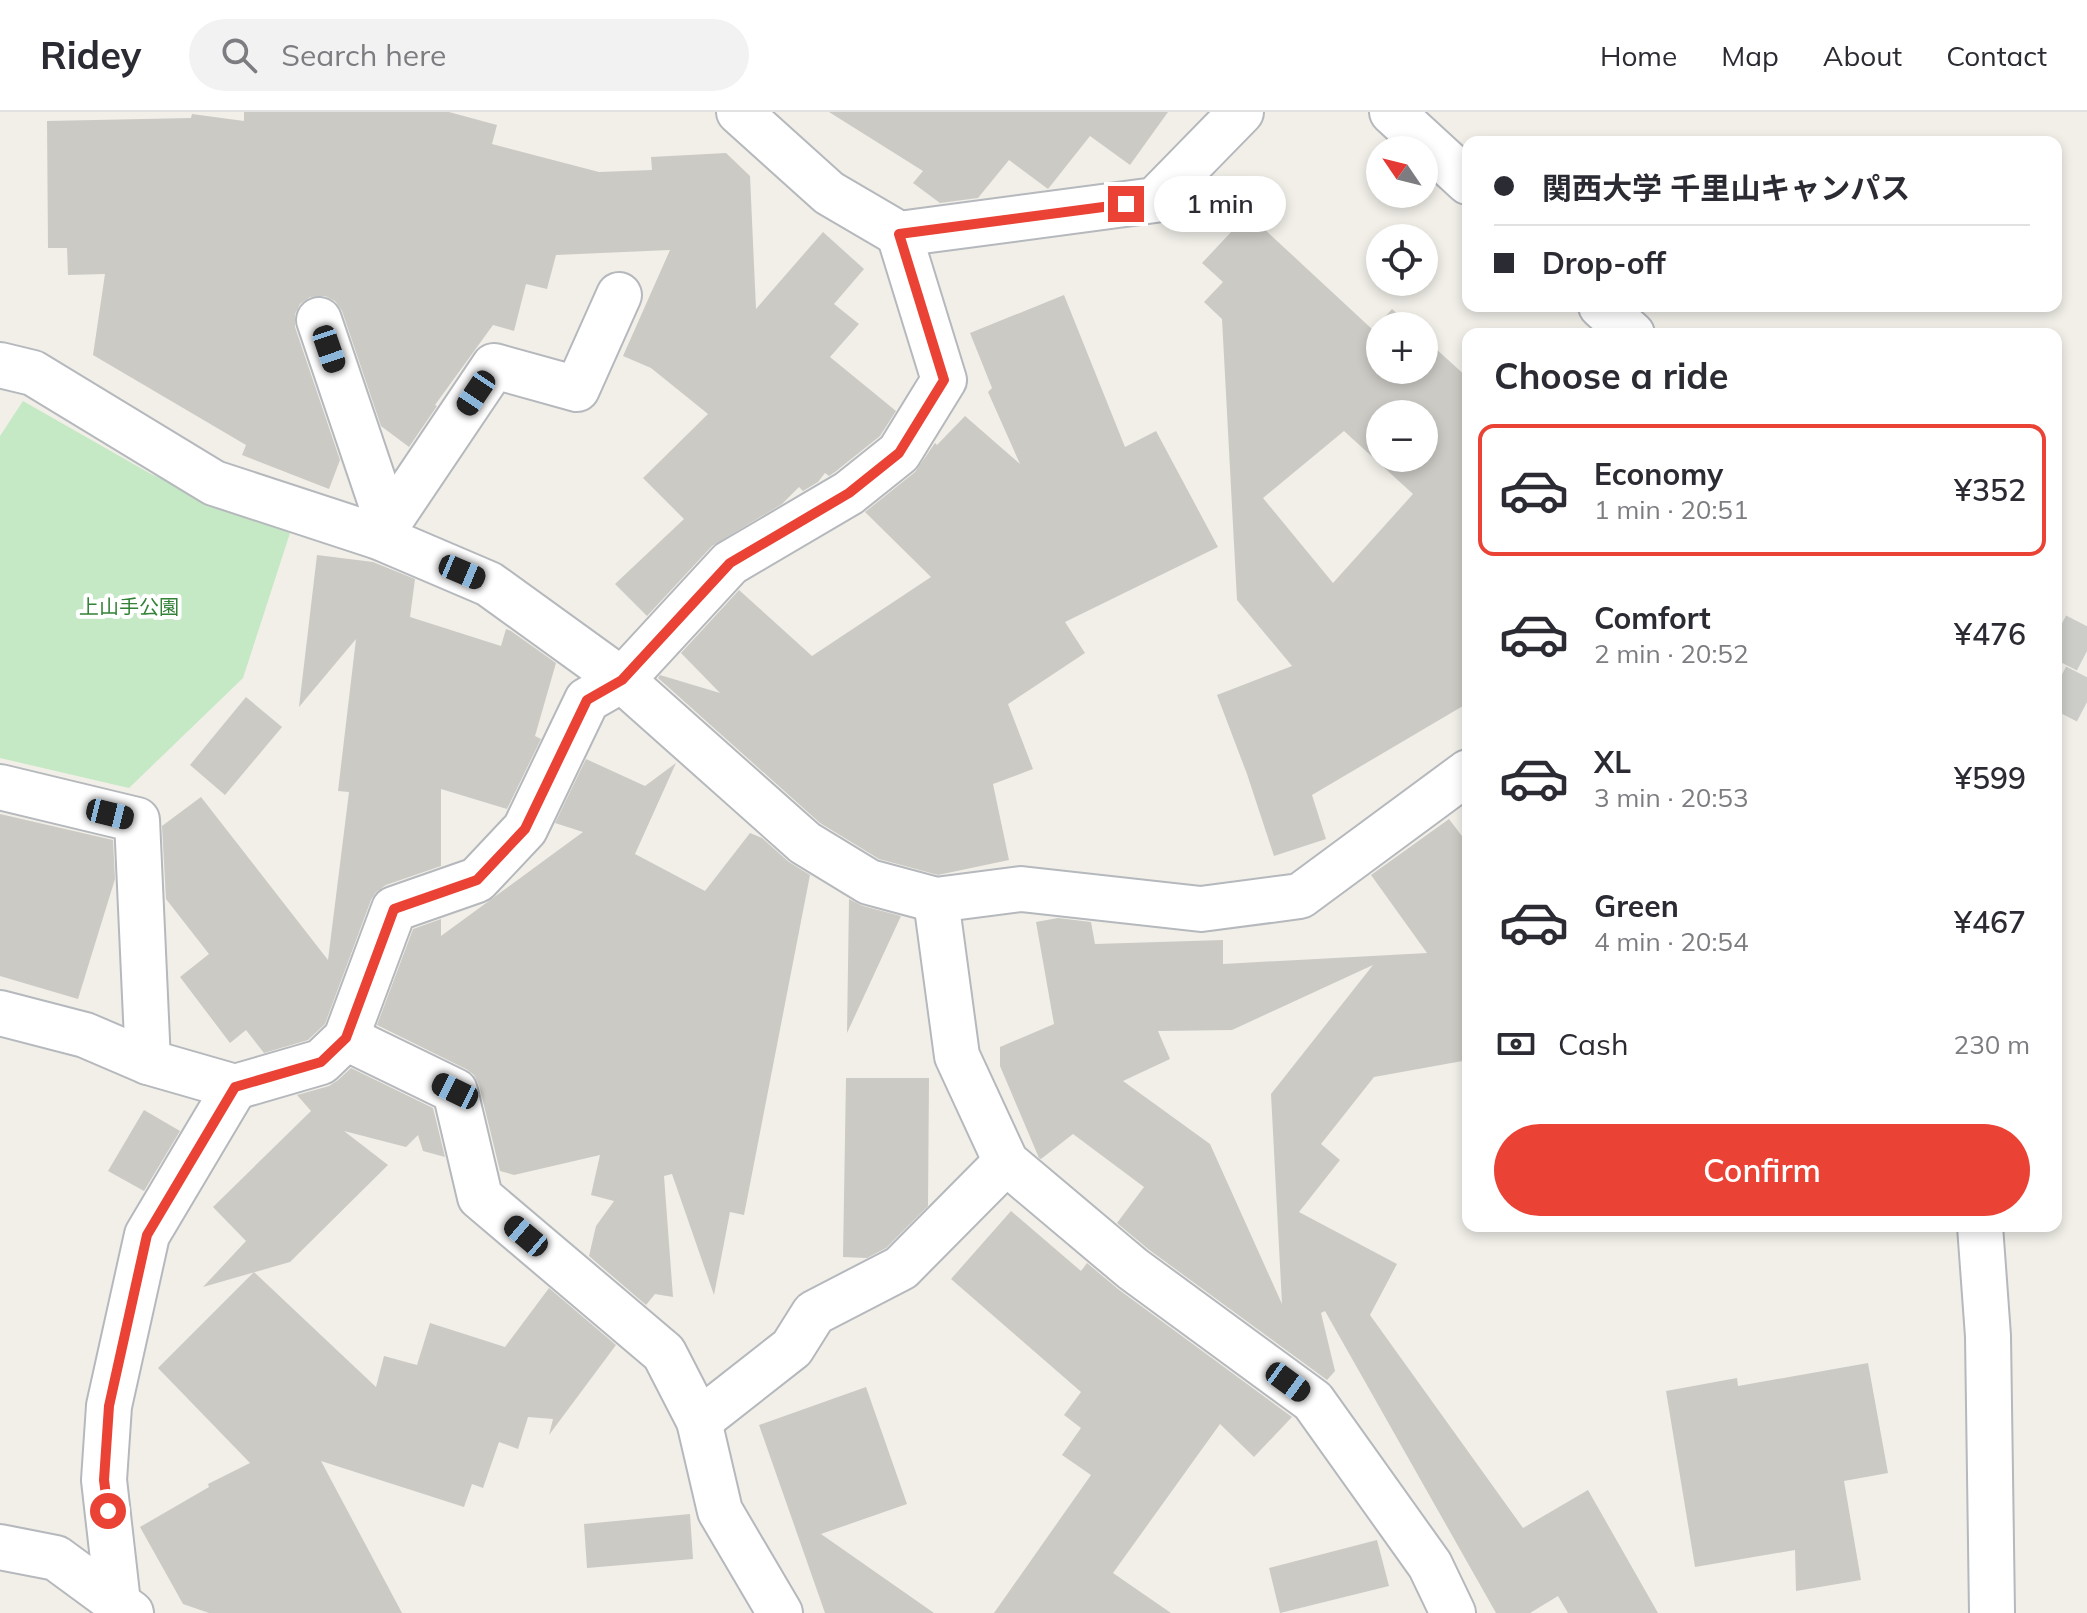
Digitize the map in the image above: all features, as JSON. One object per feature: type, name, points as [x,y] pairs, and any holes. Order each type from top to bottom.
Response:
[{"type":"street","points":[[739,112],[829,193],[899,234],[1155,200],[1241,112]]},
{"type":"street","points":[[1392,112],[1462,176]]},
{"type":"street","points":[[0,1013],[85,1035],[148,1062],[235,1087],[321,1062],[346,1038],[394,909],[477,880],[525,829],[587,700],[622,680],[730,563],[849,493],[899,453],[944,380],[899,234]]},
{"type":"street","points":[[384,530],[494,366],[577,389],[619,295]]},
{"type":"street","points":[[1608,312],[1625,328]]},
{"type":"street","points":[[319,320],[384,530]]},
{"type":"street","points":[[0,365],[33,373],[214,483],[384,530],[489,584],[622,680],[805,843],[869,882],[936,900],[1021,889],[1201,909],[1300,896],[1462,776]]},
{"type":"street","points":[[0,787],[137,820],[148,1062]]},
{"type":"street","points":[[936,900],[957,1056],[1006,1162],[1133,1269],[1313,1401],[1430,1565],[1453,1613]]},
{"type":"street","points":[[346,1038],[455,1091],[480,1197],[664,1353],[699,1421],[720,1511],[780,1613]]},
{"type":"street","points":[[125,1608],[104,1480],[109,1406],[147,1235],[235,1087]]},
{"type":"street","points":[[699,1421],[792,1348],[814,1313],[901,1268],[1006,1162]]},
{"type":"street","points":[[1980,1232],[1988,1336],[1992,1613]]},
{"type":"street","points":[[0,1547],[56,1558],[125,1608]]},
{"type":"street","points":[[1425,1613],[1430,1565]]},
{"type":"green space","name":"上山手公園","points":[[23,401],[151,474],[290,533],[243,678],[129,788],[0,758],[0,436]]},
{"type":"building","points":[[244,112],[449,112],[497,125],[492,144],[599,172],[652,170],[651,157],[726,153],[750,176],[756,309],[823,232],[864,269],[834,304],[859,324],[830,357],[896,411],[880,436],[835,472],[829,476],[825,473],[818,482],[803,491],[799,487],[782,504],[712,546],[647,616],[615,584],[684,519],[643,478],[708,414],[651,368],[623,356],[670,250],[556,255],[547,289],[526,284],[514,331],[493,325],[435,405],[409,447],[381,426],[342,311],[335,301],[325,296],[310,297],[300,304],[295,314],[295,327],[340,460],[329,489],[242,455],[246,445],[93,355],[105,274],[68,275],[67,248],[48,248],[47,121],[191,118],[192,114],[244,121]]},
{"type":"building","points":[[829,112],[1168,112],[1130,165],[1090,136],[1048,189],[1009,160],[978,198],[940,203],[913,183],[923,171]]},
{"type":"building","points":[[1248,214],[1366,324],[1366,384],[1438,384],[1438,351],[1462,373],[1462,707],[1312,795],[1326,839],[1274,856],[1217,695],[1292,666],[1237,600],[1222,319],[1204,302],[1223,282],[1202,263]],"holes":[[[1366,400],[1438,400],[1438,472],[1389,472],[1413,494],[1333,583],[1263,498],[1344,431],[1366,451]]]},
{"type":"building","points":[[1064,295],[1125,447],[1156,431],[1218,547],[1065,622],[1085,653],[1008,704],[1033,769],[993,784],[1009,860],[938,875],[879,859],[820,823],[658,678],[660,675],[720,693],[681,653],[739,590],[812,656],[931,577],[865,512],[915,472],[935,443],[937,445],[965,416],[1020,464],[988,392],[992,388],[970,333]]},
{"type":"building","points":[[317,555],[373,562],[415,579],[410,617],[501,646],[506,629],[556,663],[535,736],[541,739],[507,809],[441,789],[441,866],[386,885],[376,892],[325,1024],[308,1040],[264,1053],[246,1030],[230,1043],[180,977],[209,954],[166,899],[162,826],[201,797],[328,960],[349,792],[338,791],[356,639],[299,707]]},
{"type":"building","points":[[246,697],[282,727],[225,795],[190,765]]},
{"type":"building","points":[[586,759],[645,786],[676,763],[635,854],[705,891],[750,833],[762,838],[789,862],[810,875],[744,1215],[730,1212],[714,1295],[672,1174],[664,1176],[673,1297],[655,1294],[646,1305],[589,1256],[596,1226],[614,1201],[591,1195],[600,1155],[514,1175],[500,1171],[474,1075],[377,1025],[413,929],[441,919],[441,936],[583,832],[555,823]]},
{"type":"building","points":[[0,814],[113,840],[115,879],[78,999],[0,976]]},
{"type":"building","points":[[1449,819],[1462,836],[1462,1061],[1374,1077],[1321,1144],[1340,1160],[1299,1212],[1397,1264],[1370,1315],[1523,1528],[1588,1490],[1658,1613],[1568,1613],[1558,1596],[1530,1613],[1496,1613],[1325,1311],[1321,1313],[1335,1371],[1327,1380],[1117,1223],[1144,1187],[1073,1134],[1039,1158],[1000,1066],[1000,1047],[1054,1024],[1036,922],[1058,918],[1091,922],[1095,944],[1223,940],[1223,964],[1427,953],[1371,875]],"holes":[[[1373,965],[1271,1094],[1282,1304],[1210,1144],[1123,1081],[1170,1059],[1158,1031],[1232,1030]]]},
{"type":"building","points":[[849,899],[901,916],[847,1033]]},
{"type":"building","points":[[351,1068],[433,1108],[445,1157],[423,1151],[418,1135],[406,1147],[344,1131],[388,1165],[290,1262],[203,1287],[246,1241],[213,1207],[311,1111],[297,1095],[329,1086]]},
{"type":"building","points":[[846,1078],[929,1078],[928,1206],[886,1248],[867,1258],[843,1257]]},
{"type":"building","points":[[144,1110],[180,1131],[144,1191],[108,1171]]},
{"type":"building","points":[[1011,1211],[1081,1271],[1087,1263],[1292,1417],[1254,1457],[1220,1424],[1113,1573],[1171,1613],[994,1613],[1091,1475],[1062,1455],[1081,1428],[1064,1415],[1081,1392],[951,1279]]},
{"type":"building","points":[[254,1272],[376,1387],[384,1356],[417,1365],[430,1323],[505,1347],[549,1288],[616,1345],[549,1435],[553,1419],[528,1417],[518,1449],[499,1442],[483,1488],[472,1484],[464,1507],[321,1461],[402,1613],[209,1613],[183,1604],[140,1527],[209,1487],[208,1484],[250,1463],[158,1368]]},
{"type":"building","points":[[1868,1363],[1888,1473],[1844,1481],[1861,1580],[1796,1591],[1795,1550],[1695,1567],[1666,1391],[1737,1378],[1738,1386]]},
{"type":"building","points":[[866,1387],[907,1504],[821,1534],[934,1613],[825,1613],[759,1425]]},
{"type":"building","points":[[690,1514],[693,1559],[587,1568],[584,1524]]},
{"type":"building","points":[[1377,1540],[1389,1586],[1280,1613],[1269,1568]]},
{"type":"tunnel","points":[[2062,638],[2087,651]]},
{"type":"tunnel","points":[[2062,689],[2087,702]]},
{"type":"route","points":[[108,1511],[104,1480],[109,1406],[147,1235],[235,1087],[321,1062],[346,1038],[394,909],[477,880],[525,829],[587,700],[622,680],[730,563],[849,493],[899,453],[944,380],[899,234],[1126,204]]}]
